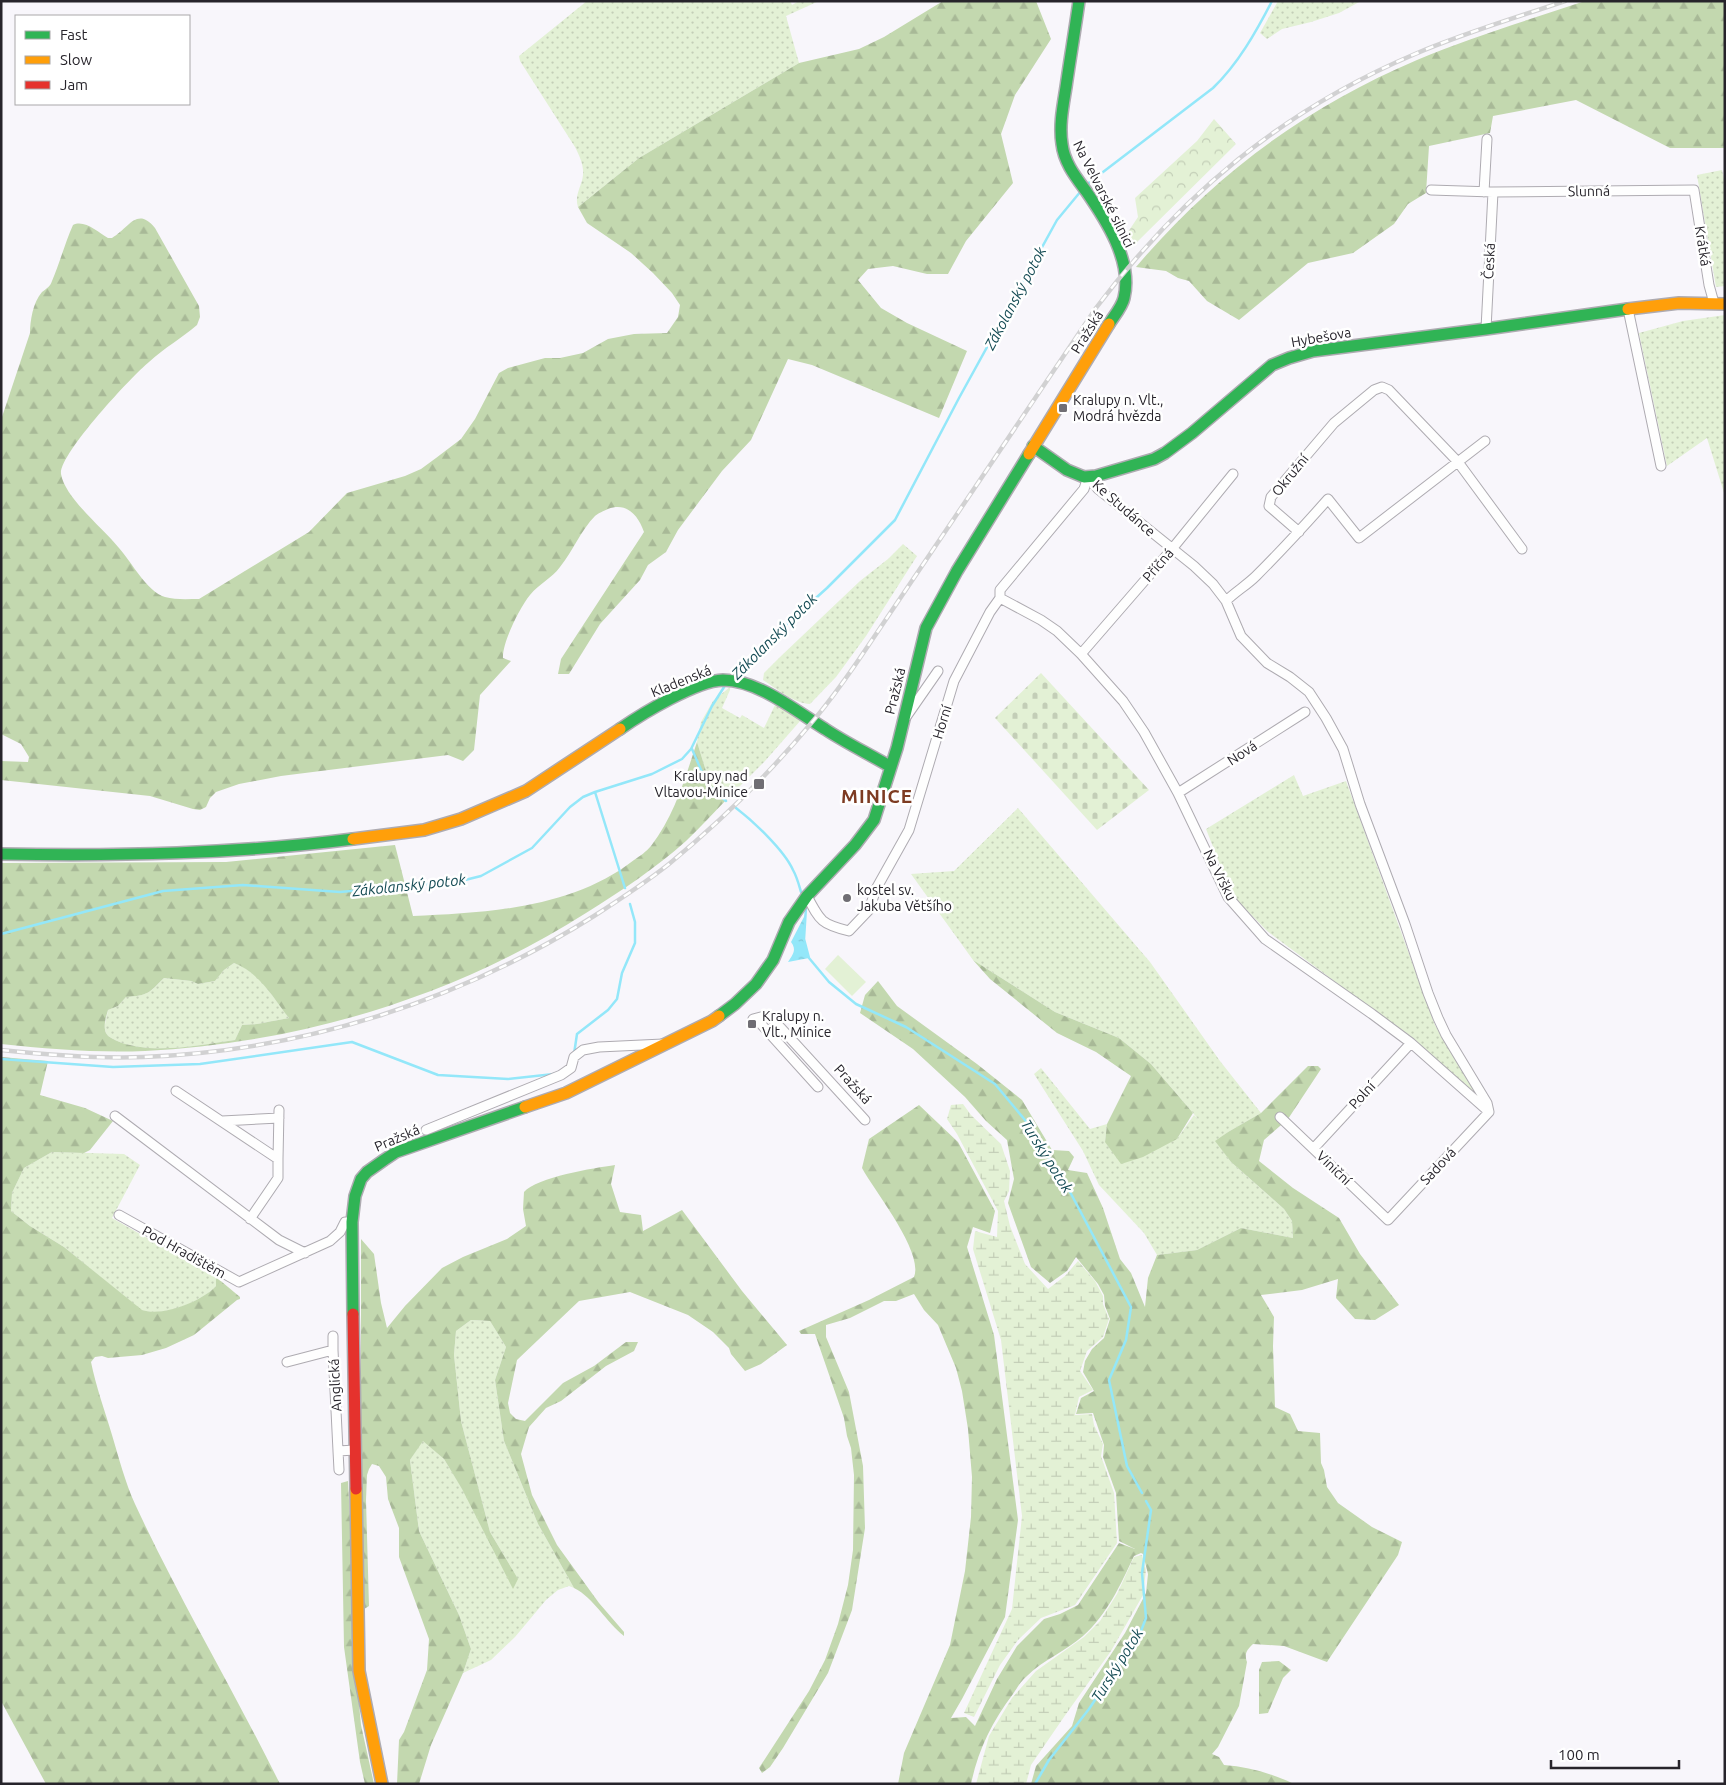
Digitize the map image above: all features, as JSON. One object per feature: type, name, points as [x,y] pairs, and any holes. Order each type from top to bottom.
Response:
[{"type":"main road","name":"Na Velvarské silnici","points":[[1079,1],[1060,136],[1062,151],[1077,180],[1090,196],[1101,215],[1125,271],[1124,300],[1119,309]]},
{"type":"main road","name":"Hybešova","points":[[1088,476],[1096,476],[1154,459],[1165,453],[1192,433],[1278,361],[1313,351],[1679,302],[1719,304]]},
{"type":"main road","name":"Pražská","points":[[382,1784],[358,1671],[356,1473],[348,1222],[361,1177],[372,1166],[396,1152],[566,1093],[668,1044],[712,1021],[735,1004],[756,984],[773,960],[789,922],[807,896],[855,845],[874,820],[891,767],[926,628],[957,571],[1119,309]]},
{"type":"main road","points":[[1033,446],[1073,473],[1088,476]]},
{"type":"main road","name":"Kladenská","points":[[1,854],[53,856],[215,852],[345,840],[424,830],[488,809],[526,792],[650,709],[714,682],[725,680],[749,685],[782,701],[826,730],[891,767]]},
{"type":"street","points":[[1487,140],[1488,192]]},
{"type":"street","name":"Slunná","points":[[1431,190],[1488,192],[1694,190]]},
{"type":"street","name":"Krátká","points":[[1694,190],[1709,286],[1719,304]]},
{"type":"street","name":"Česká","points":[[1486,329],[1488,192]]},
{"type":"street","points":[[1628,309],[1662,466]]},
{"type":"street","name":"Okružní","points":[[1298,532],[1269,506],[1271,497],[1334,423],[1374,390],[1382,387],[1389,390],[1458,462],[1522,549]]},
{"type":"street","points":[[1226,601],[1254,578],[1328,499],[1359,538],[1485,441]]},
{"type":"street","name":"Příčná","points":[[1080,654],[1172,549],[1233,474]]},
{"type":"street","name":"Ke Studánce","points":[[1088,476],[1098,489],[1194,566],[1213,584],[1226,601],[1241,636],[1267,663],[1290,677],[1309,692],[1343,749],[1360,804],[1438,1018],[1446,1035],[1488,1103],[1489,1112]]},
{"type":"street","name":"Horní","points":[[807,896],[817,916],[824,922],[849,931],[869,910],[876,889],[909,830],[954,681],[990,612],[1000,598],[1000,590],[1003,584],[1084,489],[1088,476]]},
{"type":"street","name":"Na Vršku","points":[[1000,598],[1048,624],[1080,654],[1123,701],[1144,732],[1178,793],[1228,897],[1265,939],[1372,1014],[1411,1044],[1489,1112]]},
{"type":"street","points":[[903,721],[938,671]]},
{"type":"street","name":"Nová","points":[[1178,793],[1305,712]]},
{"type":"street","name":"Pražská","points":[[818,1087],[757,1018],[769,1015],[864,1120]]},
{"type":"street","name":"Pražská","points":[[426,1130],[561,1075],[571,1068],[574,1057],[583,1050],[599,1047],[668,1044]]},
{"type":"street","name":"Polní","points":[[1314,1148],[1411,1044]]},
{"type":"street","points":[[176,1091],[278,1159]]},
{"type":"street","name":"Sadová","points":[[1388,1220],[1489,1112]]},
{"type":"street","points":[[221,1121],[279,1114],[278,1178],[250,1219]]},
{"type":"street","points":[[115,1116],[250,1219],[279,1240],[305,1254]]},
{"type":"street","name":"Viniční","points":[[1280,1117],[1388,1220]]},
{"type":"street","name":"Pod Hradištěm","points":[[119,1215],[239,1282],[305,1254],[330,1241],[348,1222]]},
{"type":"street","points":[[333,1336],[333,1350]]},
{"type":"street","name":"Anglická","points":[[287,1362],[333,1350],[339,1470]]},
{"type":"street","points":[[338,1451],[355,1450]]},
{"type":"green space","points":[[587,1],[790,1],[792,5],[799,1],[819,1],[786,16],[799,63],[639,158],[578,207],[578,195],[583,175],[580,157],[520,61],[519,56]]},
{"type":"green space","points":[[943,1],[1036,1],[1051,39],[1015,95],[1001,134],[1013,183],[966,241],[948,274],[927,274],[893,266],[868,269],[858,280],[881,308],[907,323],[967,351],[939,418],[812,365],[788,359],[751,440],[722,471],[678,530],[666,552],[648,565],[640,580],[600,624],[569,674],[558,674],[561,659],[644,532],[639,520],[631,512],[621,507],[608,509],[596,515],[585,528],[557,571],[530,595],[517,616],[505,644],[503,658],[511,661],[480,695],[474,750],[463,761],[448,755],[281,776],[239,784],[216,792],[210,798],[206,807],[200,810],[150,796],[1,780],[1,761],[28,762],[29,757],[21,744],[1,734],[1,420],[30,333],[34,306],[39,296],[51,283],[73,225],[86,225],[108,238],[112,238],[133,221],[143,219],[149,222],[155,228],[199,306],[200,317],[197,325],[140,370],[113,398],[83,433],[64,464],[61,474],[64,483],[77,503],[119,548],[152,589],[158,594],[169,598],[199,599],[309,532],[347,493],[405,476],[421,469],[436,458],[461,439],[475,419],[499,373],[508,368],[545,358],[560,358],[583,353],[608,339],[634,334],[667,333],[678,317],[680,305],[672,293],[631,253],[587,223],[578,207],[639,158],[799,63],[859,49],[884,37]]},
{"type":"green space","points":[[1278,1],[1361,1],[1339,13],[1282,29],[1267,39],[1260,33]]},
{"type":"green space","points":[[1585,1],[1725,1],[1725,148],[1670,148],[1576,100],[1493,116],[1490,133],[1429,146],[1426,193],[1408,204],[1394,224],[1353,253],[1308,263],[1239,320],[1207,301],[1189,281],[1178,278],[1166,271],[1136,267],[1197,202],[1230,173],[1300,122],[1337,99],[1376,79],[1437,52]]},
{"type":"green space","points":[[1214,119],[1236,144],[1135,244],[1128,232],[1138,217],[1135,198],[1197,141]]},
{"type":"green space","points":[[1722,170],[1725,184],[1725,286],[1716,287],[1697,175]]},
{"type":"green space","points":[[1725,315],[1725,496],[1707,438],[1667,466],[1639,333],[1683,321]]},
{"type":"green space","points":[[903,544],[917,556],[866,636],[836,677],[810,704],[791,698],[763,680],[764,673],[780,657],[860,581],[888,559]]},
{"type":"green space","points":[[1041,673],[1149,790],[1097,830],[995,718]]},
{"type":"green space","points":[[730,687],[722,708],[740,718],[742,715],[764,728],[775,705],[801,720],[765,761],[728,798],[710,784],[697,742],[701,722],[713,701]]},
{"type":"green space","points":[[697,742],[710,784],[728,798],[686,841],[663,861],[625,888],[536,943],[483,969],[430,991],[374,1010],[318,1026],[261,1038],[203,1046],[145,1051],[55,1049],[1,1044],[1,863],[226,862],[395,845],[413,916],[470,913],[528,905],[584,889],[610,876],[651,846],[667,822],[679,796]],"holes":[[[234,963],[243,967],[259,980],[289,1018],[242,1025],[235,1040],[175,1048],[129,1045],[115,1040],[106,1033],[105,1024],[108,1010],[118,1006],[126,997],[148,993],[164,978],[191,981],[198,984],[215,981],[224,970]]]},
{"type":"green space","points":[[1294,775],[1303,796],[1346,781],[1435,1025],[1475,1091],[1475,1096],[1419,1044],[1267,931],[1232,895],[1206,829]]},
{"type":"green space","points":[[1018,808],[1150,962],[1220,1061],[1261,1113],[1216,1141],[1231,1162],[1284,1209],[1292,1221],[1293,1238],[1241,1228],[1197,1250],[1157,1255],[1144,1233],[1099,1185],[1083,1151],[1034,1074],[1041,1068],[1090,1129],[1107,1124],[1105,1142],[1177,1139],[1194,1115],[1199,1120],[1151,1064],[1119,1038],[1055,1012],[973,960],[911,874],[954,871]]},
{"type":"green space","points":[[838,955],[866,982],[852,996],[825,969]]},
{"type":"green space","points":[[973,960],[1055,1012],[1119,1038],[1151,1064],[1193,1113],[1177,1139],[1143,1157],[1121,1164],[1105,1142],[1107,1124],[1131,1076],[1096,1052],[1057,1033],[990,979]]},
{"type":"green space","points":[[234,963],[242,966],[260,979],[289,1018],[242,1025],[235,1040],[175,1048],[129,1045],[115,1040],[106,1033],[105,1024],[108,1010],[118,1006],[126,997],[148,993],[164,978],[191,981],[198,984],[215,981],[224,970]]},
{"type":"green space","points":[[878,981],[897,1006],[977,1064],[1022,1100],[1052,1150],[1069,1151],[1074,1157],[1068,1170],[1087,1173],[1103,1208],[1120,1259],[1131,1273],[1145,1307],[1148,1278],[1157,1255],[1197,1250],[1241,1228],[1293,1238],[1292,1221],[1284,1209],[1231,1162],[1215,1141],[1261,1113],[1308,1066],[1318,1066],[1321,1069],[1288,1119],[1264,1140],[1259,1161],[1293,1188],[1339,1218],[1360,1254],[1399,1305],[1375,1320],[1355,1319],[1336,1298],[1338,1279],[1302,1290],[1261,1295],[1274,1317],[1275,1407],[1290,1414],[1298,1431],[1320,1433],[1321,1463],[1327,1487],[1338,1503],[1372,1527],[1402,1542],[1398,1555],[1327,1662],[1284,1646],[1253,1644],[1247,1652],[1239,1706],[1218,1747],[1212,1754],[1219,1757],[1224,1765],[1260,1771],[1294,1784],[1031,1784],[1036,1766],[1072,1726],[1079,1703],[1125,1633],[1146,1593],[1148,1574],[1143,1554],[1141,1553],[1134,1556],[1113,1599],[1092,1628],[1033,1670],[1019,1685],[987,1737],[971,1784],[898,1784],[904,1753],[950,1645],[965,1571],[971,1517],[972,1477],[968,1429],[962,1391],[956,1368],[938,1325],[924,1310],[914,1294],[896,1301],[884,1301],[850,1318],[826,1325],[826,1337],[849,1392],[863,1466],[865,1528],[852,1610],[828,1673],[770,1767],[762,1773],[759,1768],[809,1691],[825,1660],[838,1624],[848,1585],[853,1550],[854,1475],[851,1448],[844,1418],[815,1334],[801,1334],[799,1331],[869,1300],[914,1277],[915,1266],[912,1253],[905,1238],[897,1222],[862,1168],[869,1139],[919,1105],[958,1142],[995,1211],[990,1233],[973,1227],[967,1247],[994,1335],[1018,1520],[1005,1617],[951,1718],[966,1717],[975,1726],[997,1679],[1017,1646],[1044,1619],[1078,1605],[1119,1543],[1135,1549],[1119,1541],[1116,1493],[1103,1457],[1104,1445],[1093,1413],[1076,1414],[1081,1398],[1094,1391],[1083,1372],[1085,1361],[1092,1349],[1104,1338],[1110,1319],[1105,1306],[1104,1295],[1098,1284],[1076,1257],[1067,1271],[1050,1283],[1031,1267],[1008,1203],[1014,1179],[1007,1140],[986,1121],[965,1097],[913,1049],[860,1013],[865,995]]},
{"type":"green space","points":[[1,1057],[48,1061],[40,1095],[85,1108],[113,1121],[90,1150],[84,1153],[52,1152],[24,1168],[12,1193],[11,1211],[30,1226],[64,1247],[142,1310],[150,1312],[181,1307],[201,1297],[216,1286],[216,1277],[240,1297],[240,1299],[194,1335],[166,1348],[142,1355],[108,1358],[102,1356],[95,1357],[91,1362],[122,1470],[135,1504],[280,1784],[46,1784],[1,1701]]},
{"type":"green space","points":[[963,1104],[971,1115],[1001,1144],[1010,1171],[1009,1191],[1004,1201],[1010,1226],[1025,1264],[1048,1289],[1065,1276],[1078,1261],[1095,1281],[1103,1296],[1103,1304],[1109,1319],[1103,1337],[1087,1351],[1080,1371],[1093,1390],[1079,1397],[1075,1415],[1092,1414],[1094,1425],[1103,1444],[1101,1456],[1114,1493],[1117,1543],[1075,1605],[1041,1618],[1018,1640],[1000,1665],[974,1717],[964,1713],[1012,1609],[1022,1516],[1001,1340],[973,1249],[975,1231],[997,1237],[998,1211],[947,1119],[951,1105]]},
{"type":"green space","points":[[52,1152],[124,1154],[140,1165],[112,1218],[216,1277],[216,1286],[201,1298],[181,1307],[159,1312],[141,1310],[64,1247],[30,1226],[11,1211],[12,1193],[24,1168]]},
{"type":"green space","points":[[615,1165],[611,1184],[620,1212],[641,1215],[643,1231],[682,1210],[742,1291],[787,1345],[761,1364],[745,1371],[731,1354],[729,1348],[713,1332],[688,1315],[630,1292],[579,1301],[517,1360],[508,1403],[510,1413],[516,1419],[525,1421],[563,1383],[594,1366],[626,1342],[638,1342],[634,1351],[606,1366],[561,1401],[546,1408],[529,1427],[521,1454],[532,1495],[557,1545],[599,1603],[624,1632],[624,1636],[588,1598],[574,1588],[538,1524],[504,1441],[495,1380],[506,1347],[490,1321],[471,1320],[456,1331],[454,1355],[461,1421],[490,1532],[518,1579],[513,1589],[462,1489],[444,1459],[423,1441],[410,1460],[419,1531],[459,1615],[471,1649],[463,1673],[431,1745],[419,1784],[397,1784],[399,1740],[404,1732],[427,1670],[429,1639],[399,1557],[399,1528],[388,1499],[386,1477],[379,1466],[372,1464],[367,1475],[366,1500],[369,1606],[361,1611],[361,1239],[374,1254],[381,1303],[387,1328],[405,1306],[442,1268],[507,1239],[526,1226],[523,1209],[524,1192],[541,1182],[566,1174]]},
{"type":"green space","points":[[471,1320],[490,1321],[506,1347],[495,1380],[504,1441],[538,1524],[574,1588],[569,1586],[558,1590],[546,1600],[515,1637],[491,1660],[463,1673],[471,1649],[459,1615],[419,1531],[410,1460],[423,1440],[444,1459],[518,1579],[490,1532],[461,1421],[454,1355],[456,1331]]},
{"type":"green space","points":[[348,1481],[353,1577],[354,1651],[361,1725],[374,1784],[365,1784],[360,1762],[344,1647],[341,1483]]},
{"type":"green space","points":[[1142,1555],[1146,1570],[1143,1595],[1111,1651],[1031,1765],[1026,1784],[976,1784],[989,1736],[1012,1698],[1036,1671],[1084,1637],[1100,1621],[1117,1594],[1134,1557]]},
{"type":"green space","points":[[1279,1661],[1291,1670],[1283,1678],[1268,1713],[1259,1714],[1259,1670],[1262,1662]]},
{"type":"water","points":[[806,913],[804,939],[809,958],[788,962],[794,950],[791,942]]},
{"type":"waterway","name":"Zákolanský potok","points":[[1086,185],[1213,88],[1231,69],[1253,36],[1272,1]]},
{"type":"waterway","name":"Zákolanský potok","points":[[731,678],[737,669],[827,588],[895,520],[959,398],[1057,220],[1081,191]]},
{"type":"waterway","name":"Zákolanský potok","points":[[1,934],[163,891],[243,885],[340,892],[461,881],[481,876],[532,848],[570,807],[583,797],[652,774],[682,759],[691,749],[712,706],[726,684]]},
{"type":"waterway","name":"Turský potok","points":[[692,749],[707,784],[726,801]]},
{"type":"waterway","points":[[595,792],[625,888]]},
{"type":"waterway","name":"Turský potok","points":[[736,808],[759,828],[783,854],[789,862],[801,892]]},
{"type":"waterway","points":[[574,1054],[577,1034],[608,1010],[617,999],[622,973],[635,943],[635,922],[630,904]]},
{"type":"waterway","name":"Turský potok","points":[[806,907],[804,939],[809,958],[829,982],[856,1004],[906,1027],[995,1084],[1030,1126],[1069,1190],[1131,1307],[1126,1340],[1109,1380],[1127,1466],[1142,1493]]},
{"type":"waterway","points":[[1,1059],[113,1067],[200,1064],[352,1042],[438,1075],[508,1079],[554,1074]]},
{"type":"waterway","name":"Turský potok","points":[[1035,1784],[1049,1760],[1089,1709],[1141,1631],[1146,1618],[1142,1573],[1151,1510],[1146,1501]]},
{"type":"railway","points":[[1,1050],[72,1056],[143,1057],[203,1053],[262,1044],[320,1032],[378,1016],[434,996],[489,973],[542,946],[622,898],[669,864],[726,814],[780,759],[821,712],[1096,308],[1129,267],[1200,192],[1238,159],[1279,129],[1322,101],[1367,76],[1452,39],[1565,1]]},
{"type":"traffic: fast","points":[[1079,1],[1061,123],[1061,137],[1063,151],[1068,163],[1109,228],[1116,242],[1125,270],[1124,298],[1120,308],[1109,324]]},
{"type":"traffic: fast","points":[[1033,446],[1067,470],[1084,477],[1096,476],[1154,459],[1165,453],[1192,433],[1272,365],[1289,358],[1313,351],[1628,309]]},
{"type":"traffic: fast","points":[[719,1016],[756,984],[773,960],[789,922],[807,896],[855,845],[874,820],[897,748],[926,628],[957,571],[1029,454]]},
{"type":"traffic: fast","points":[[620,729],[656,707],[699,686],[723,680],[736,681],[750,685],[776,698],[833,734],[891,767]]},
{"type":"traffic: fast","points":[[1,854],[177,853],[265,848],[353,839]]},
{"type":"traffic: fast","points":[[353,1314],[352,1222],[355,1196],[361,1179],[367,1172],[396,1152],[525,1107]]},
{"type":"traffic: slow","points":[[1628,309],[1679,303],[1725,304]]},
{"type":"traffic: slow","points":[[1029,454],[1109,324]]},
{"type":"traffic: slow","points":[[353,839],[424,830],[461,819],[526,791],[620,729]]},
{"type":"traffic: slow","points":[[525,1107],[566,1093],[719,1016]]},
{"type":"traffic: slow","points":[[356,1489],[359,1671],[382,1784]]},
{"type":"traffic: jam","points":[[353,1314],[356,1489]]},
{"type":"place","name":"Kralupy n. Vlt., Modrá hvězda","points":[[1063,408]]},
{"type":"place","name":"Kralupy nad Vltavou-Minice","points":[[759,784]]},
{"type":"place","name":"kostel sv. Jakuba Většího","points":[[847,898]]},
{"type":"place","name":"Kralupy n. Vlt., Minice","points":[[752,1024]]},
{"type":"district","name":"MINICE","points":[[877,796]]}]
